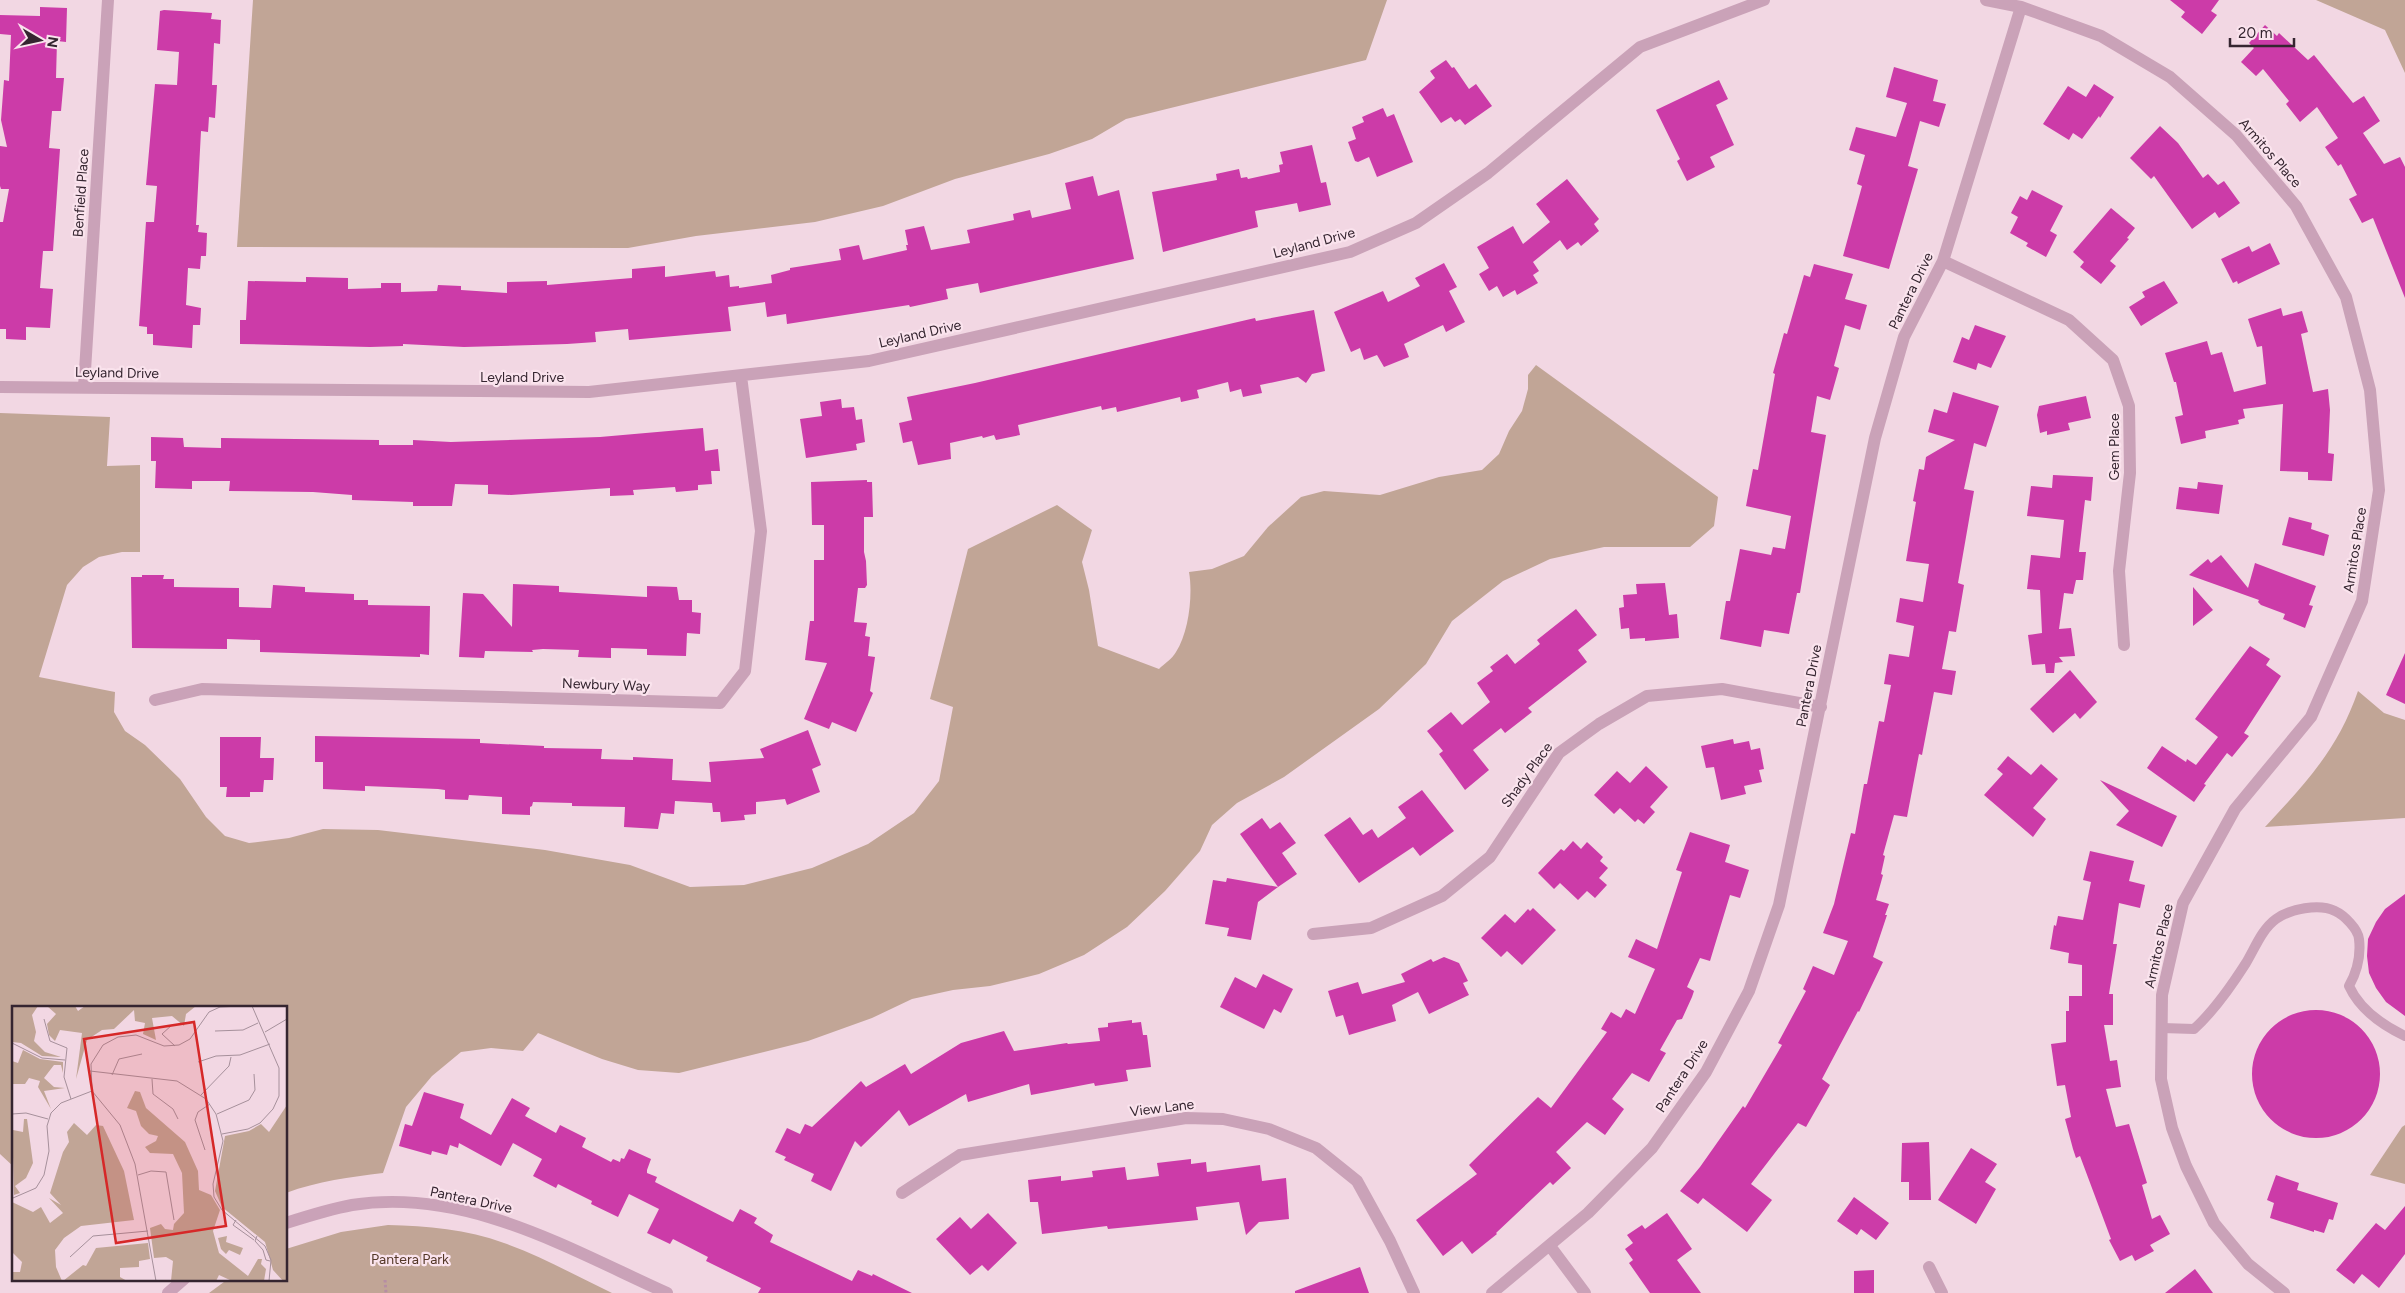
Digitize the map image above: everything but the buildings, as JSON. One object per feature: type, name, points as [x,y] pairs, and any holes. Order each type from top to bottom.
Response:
[{"type":"street","name":"Benfield Place","points":[[84,388],[108,0]]},
{"type":"street","name":"Leyland Drive","points":[[0,387],[590,392],[869,361],[1350,252],[1416,223],[1488,173],[1640,48],[1764,0]]},
{"type":"street","name":"Armitos Place","points":[[1986,0],[2021,7],[2101,36],[2170,77],[2236,135],[2296,206],[2346,297],[2370,390],[2379,490],[2362,601],[2311,718],[2235,809],[2183,903],[2162,995],[2161,1079],[2172,1128],[2186,1166],[2214,1223],[2248,1264],[2284,1293]]},
{"type":"street","name":"Pantera Drive","points":[[1492,1293],[1588,1213],[1652,1148],[1706,1072],[1749,991],[1780,905],[1875,438],[1904,337],[1944,261],[2021,7]]},
{"type":"street","name":"Gem Place","points":[[1944,261],[2069,320],[2112,360],[2129,406],[2130,472],[2119,571],[2124,644]]},
{"type":"street","name":"Newbury Way","points":[[155,700],[202,689],[720,703],[745,671],[761,531],[741,376]]},
{"type":"street","name":"Shady Place","points":[[1313,934],[1371,928],[1442,896],[1490,857],[1559,753],[1598,724],[1648,696],[1722,690],[1821,707]]},
{"type":"street","name":"View Lane","points":[[902,1193],[960,1155],[1186,1118],[1223,1119],[1269,1129],[1316,1148],[1357,1181],[1390,1241],[1414,1293]]},
{"type":"street","name":"Pantera Drive","points":[[288,1222],[325,1210],[383,1202],[458,1209],[506,1221],[667,1293]]},
{"type":"street","points":[[1550,1246],[1585,1293]]},
{"type":"street","points":[[1929,1267],[1942,1293]]},
{"type":"street","points":[[168,1293],[183,1280]]},
{"type":"lane","points":[[2162,1028],[2194,1028],[2202,1022],[2241,970],[2261,936],[2276,919],[2294,910],[2316,908],[2334,910],[2346,919],[2359,935],[2361,952],[2356,973],[2349,986],[2354,996],[2385,1026],[2405,1036]]},
{"type":"path","points":[[385,1280],[386,1293]]},
{"type":"green space","points":[[253,0],[1387,0],[1366,60],[1126,119],[1092,139],[1049,154],[955,179],[883,206],[815,222],[696,236],[628,248],[237,247]]},
{"type":"green space","points":[[2316,0],[2405,0],[2405,73],[2385,30]]},
{"type":"green space","points":[[1536,365],[1718,497],[1714,526],[1690,547],[1604,547],[1550,559],[1503,581],[1452,621],[1426,664],[1379,709],[1284,777],[1237,803],[1212,825],[1200,851],[1165,891],[1127,927],[1084,955],[1039,974],[990,986],[953,990],[912,999],[872,1018],[808,1041],[679,1073],[638,1070],[602,1059],[538,1033],[523,1051],[491,1048],[461,1052],[432,1076],[406,1107],[383,1173],[322,1182],[288,1192],[288,1006],[12,1006],[12,1165],[0,1154],[0,413],[110,417],[107,466],[140,465],[140,552],[122,552],[99,557],[83,567],[67,585],[39,677],[115,692],[114,712],[125,731],[145,745],[180,779],[206,817],[225,836],[249,843],[289,838],[323,829],[378,830],[545,850],[630,865],[690,887],[744,885],[812,868],[868,844],[914,813],[939,781],[953,707],[930,699],[968,549],[1057,505],[1092,530],[1082,562],[1089,590],[1098,646],[1159,669],[1174,655],[1184,634],[1190,602],[1189,572],[1212,569],[1244,556],[1268,527],[1301,497],[1324,491],[1380,495],[1439,477],[1482,470],[1499,454],[1509,431],[1522,411],[1528,389],[1528,375]]},
{"type":"green space","points":[[2358,691],[2384,713],[2405,720],[2405,818],[2265,827],[2307,780],[2331,748],[2350,712]]},
{"type":"green space","points":[[2405,1125],[2405,1184],[2370,1175],[2402,1127]]},
{"type":"green space","name":"Pantera Park","points":[[388,1225],[447,1229],[476,1234],[518,1248],[612,1293],[209,1293],[227,1280],[288,1280],[288,1248],[341,1232]]}]
